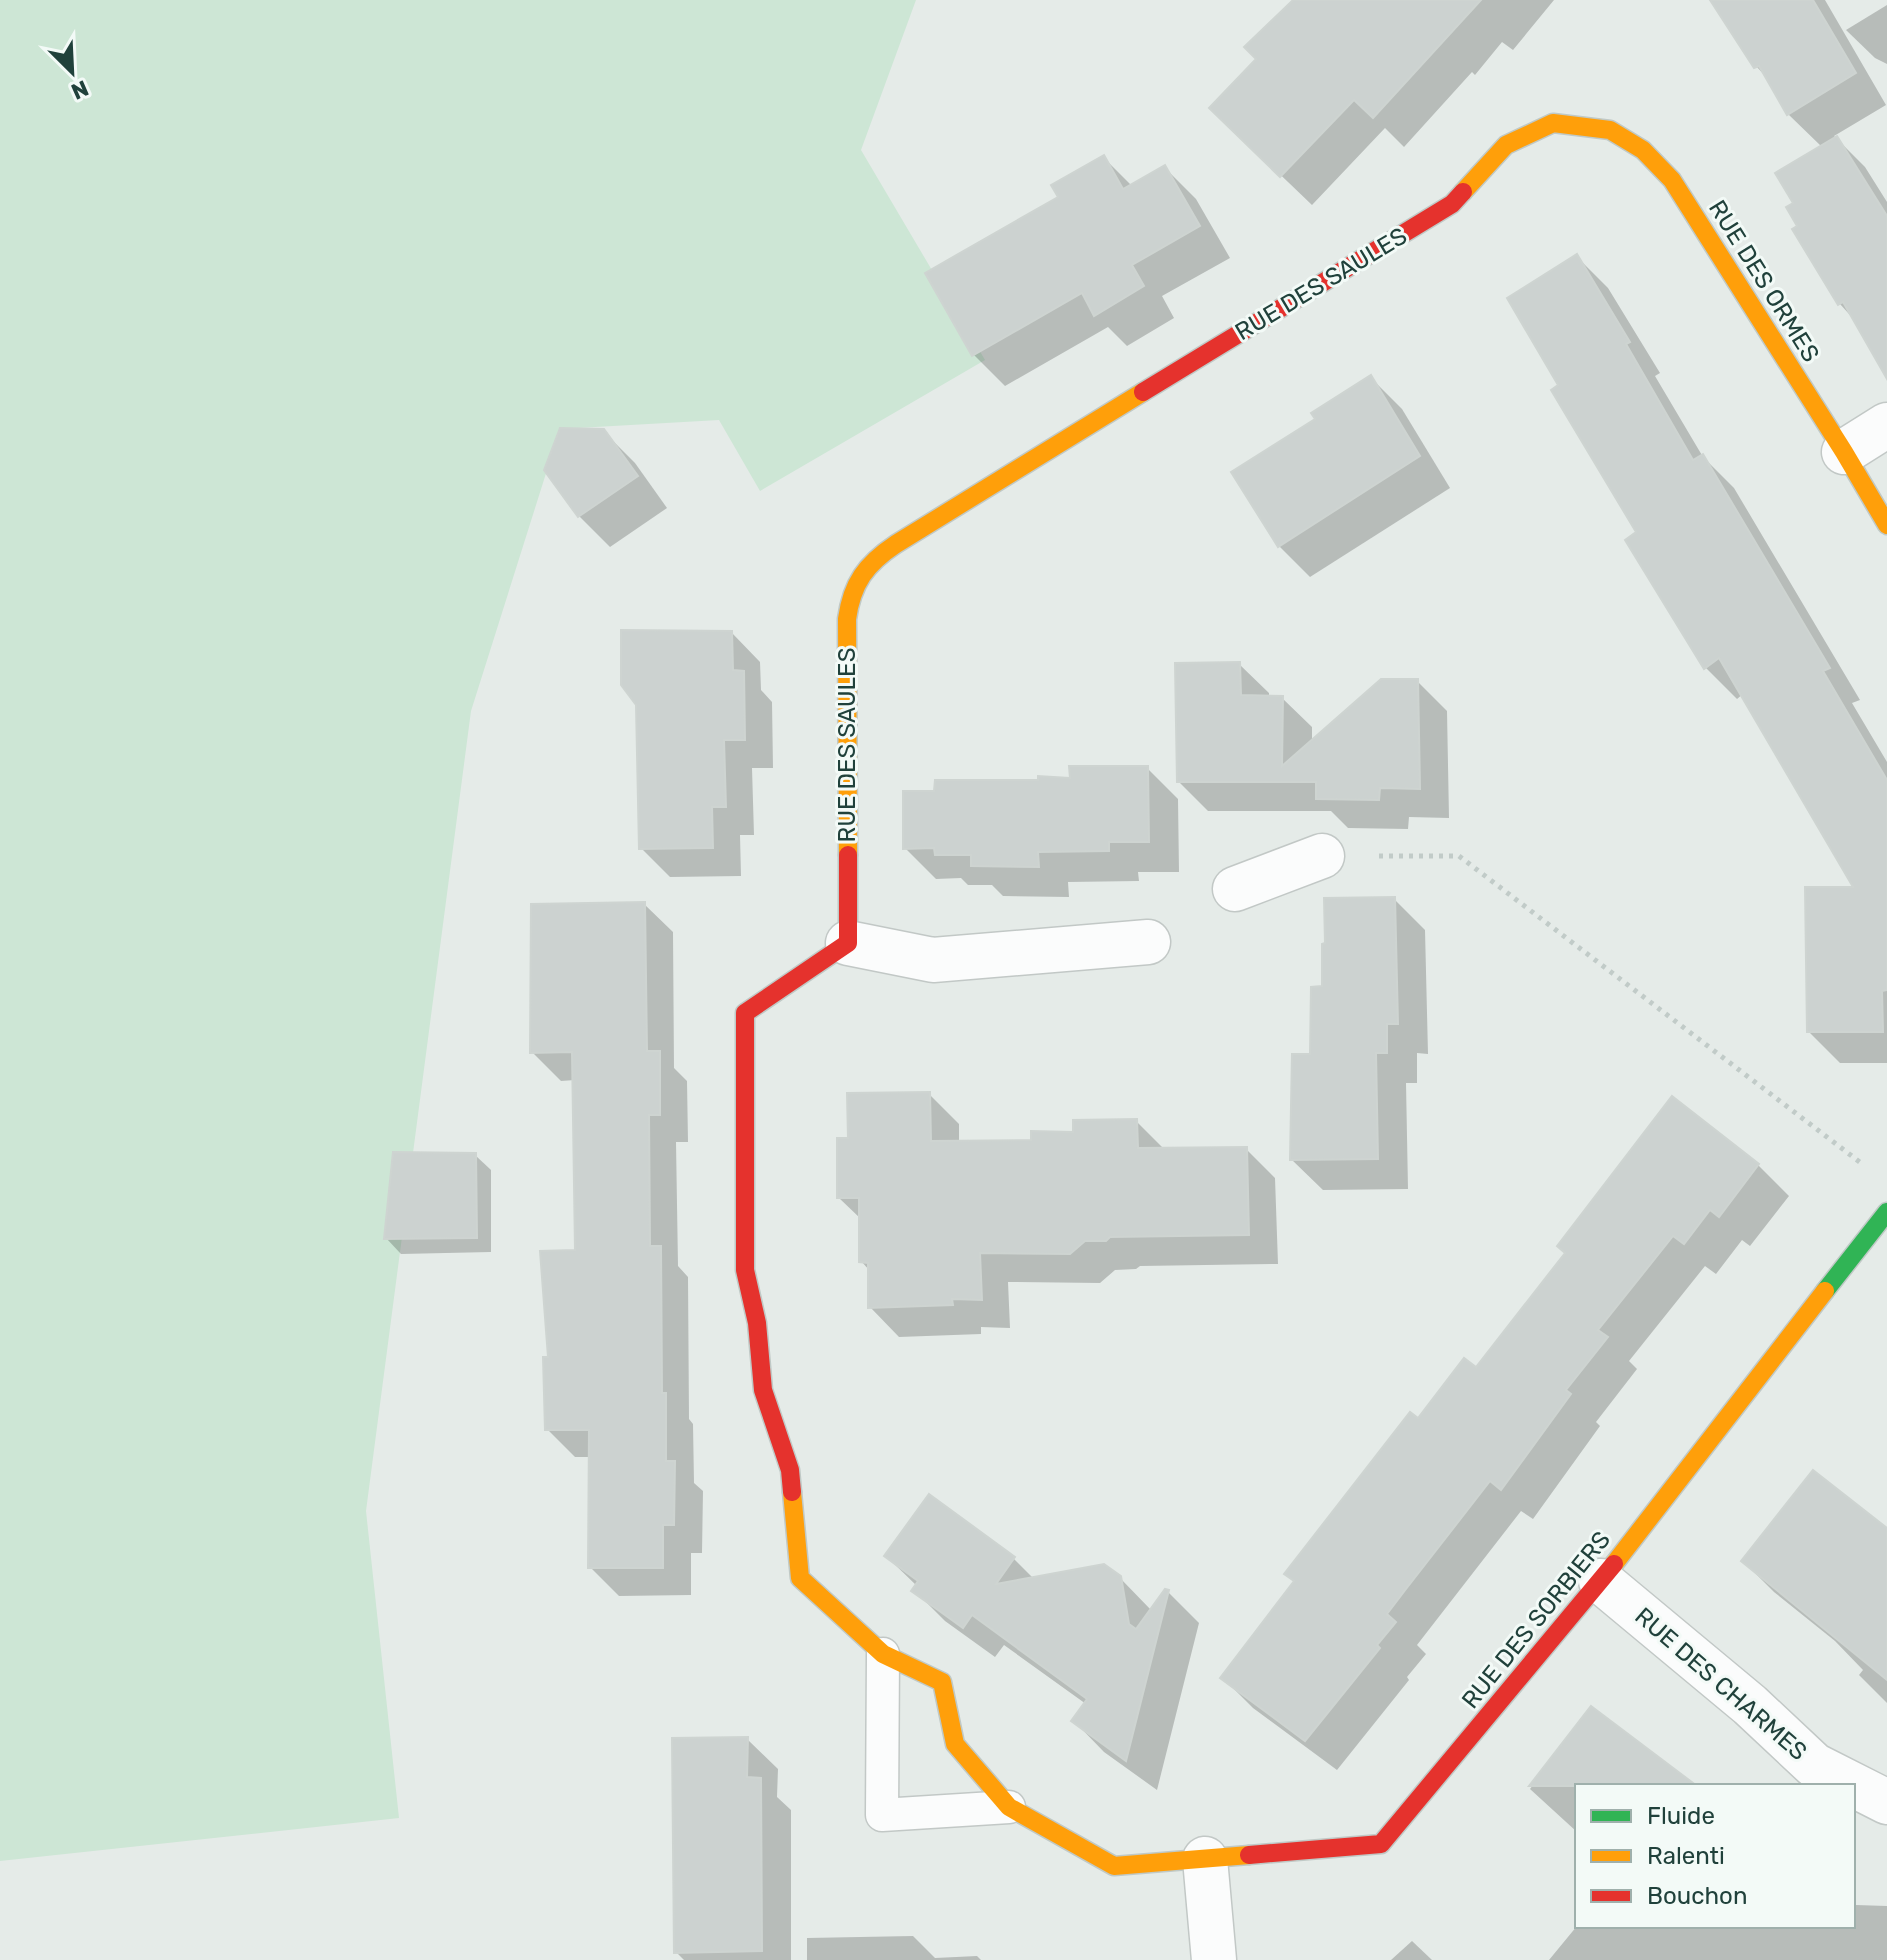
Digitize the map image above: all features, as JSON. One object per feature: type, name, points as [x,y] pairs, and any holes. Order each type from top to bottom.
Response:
[{"type":"street","name":"RUE DES ORMES","points":[[1553,123],[1610,130],[1643,150],[1672,180],[1887,525]]},
{"type":"street","name":"RUE DES SAULES","points":[[848,943],[847,619],[849,596],[859,573],[880,554],[909,535],[1452,204],[1506,145],[1553,123]]},
{"type":"street","points":[[1844,452],[1887,425]]},
{"type":"street","points":[[1235,889],[1322,856]]},
{"type":"street","points":[[1009,1807],[955,1744],[942,1682],[883,1654],[800,1578],[790,1470],[763,1390],[757,1323],[745,1270],[745,1013],[848,943],[933,960],[1148,942]]},
{"type":"street","name":"RUE DES SORBIERS","points":[[1009,1807],[1114,1866],[1381,1844],[1601,1581],[1887,1212]]},
{"type":"street","name":"RUE DES CHARMES","points":[[1601,1581],[1750,1705],[1814,1765],[1851,1784]]},
{"type":"street","name":"RUE DES CHARMES","points":[[1855,1786],[1887,1802]]},
{"type":"street","points":[[1205,1859],[1214,1960]]},
{"type":"lane","points":[[883,1654],[882,1815],[1009,1807]]},
{"type":"path","points":[[1322,856],[1459,856],[1862,1164]]},
{"type":"green space","points":[[0,0],[916,0],[861,150],[985,360],[760,491],[719,420],[560,429],[471,711],[366,1511],[399,1818],[0,1861]]},
{"type":"building","points":[[1293,0],[1481,0],[1373,118],[1354,100],[1280,177],[1209,108],[1256,59],[1244,47]]},
{"type":"building","points":[[1710,0],[1813,0],[1856,73],[1787,115],[1759,66],[1754,68]]},
{"type":"building","points":[[1837,136],[1887,216],[1887,379],[1843,302],[1838,305],[1792,229],[1797,226],[1786,207],[1793,203],[1775,173]]},
{"type":"building","points":[[1104,155],[1123,189],[1165,165],[1200,226],[1132,265],[1144,286],[1094,316],[1082,293],[972,356],[925,273],[1058,197],[1051,185]]},
{"type":"building","points":[[1577,254],[1630,342],[1626,344],[1693,460],[1703,454],[1830,668],[1823,671],[1887,780],[1887,990],[1882,991],[1883,1032],[1807,1032],[1805,887],[1853,887],[1719,658],[1704,669],[1625,540],[1636,532],[1551,390],[1558,385],[1507,298]]},
{"type":"building","points":[[1371,375],[1420,456],[1278,547],[1231,472],[1315,419],[1311,413]]},
{"type":"building","points":[[560,428],[604,429],[638,476],[578,517],[544,470]]},
{"type":"building","points":[[621,630],[732,631],[733,670],[744,671],[745,740],[724,740],[726,807],[712,807],[713,848],[639,849],[636,705],[621,685]]},
{"type":"building","points":[[1240,662],[1241,695],[1283,696],[1282,766],[1381,679],[1418,679],[1420,789],[1380,788],[1379,800],[1316,799],[1316,782],[1177,782],[1175,663]]},
{"type":"building","points":[[1069,766],[1148,766],[1149,842],[1109,842],[1109,851],[1038,852],[1039,867],[971,866],[971,855],[935,855],[934,848],[903,849],[903,791],[934,791],[935,780],[1038,780],[1038,776],[1070,778]]},
{"type":"building","points":[[1395,897],[1398,1024],[1387,1024],[1387,1053],[1376,1053],[1378,1159],[1290,1160],[1292,1054],[1310,1054],[1311,987],[1322,986],[1324,898]]},
{"type":"building","points":[[645,902],[647,1051],[660,1051],[660,1115],[649,1115],[650,1246],[661,1246],[662,1393],[666,1393],[666,1461],[675,1461],[674,1525],[663,1525],[663,1568],[588,1568],[589,1430],[545,1430],[543,1357],[548,1357],[540,1251],[575,1250],[572,1052],[530,1053],[531,904]]},
{"type":"building","points":[[930,1092],[931,1141],[1031,1140],[1031,1131],[1073,1132],[1073,1120],[1137,1119],[1138,1148],[1247,1147],[1249,1235],[1110,1237],[1106,1241],[1085,1241],[1070,1254],[980,1253],[982,1300],[952,1299],[953,1305],[868,1308],[868,1263],[859,1262],[859,1198],[837,1198],[837,1138],[848,1138],[847,1093]]},
{"type":"building","points":[[1672,1096],[1759,1164],[1719,1217],[1710,1210],[1684,1244],[1673,1236],[1598,1330],[1608,1337],[1566,1390],[1571,1394],[1501,1490],[1490,1481],[1406,1589],[1387,1614],[1396,1622],[1377,1645],[1380,1648],[1305,1741],[1220,1678],[1294,1581],[1284,1574],[1410,1412],[1418,1418],[1464,1358],[1476,1367],[1565,1253],[1557,1246]]},
{"type":"building","points":[[393,1152],[476,1153],[477,1238],[384,1239]]},
{"type":"building","points":[[1813,1470],[1887,1528],[1887,1680],[1741,1561]]},
{"type":"building","points":[[929,1494],[1015,1557],[996,1584],[1104,1564],[1121,1576],[1129,1624],[1136,1629],[1165,1589],[1169,1590],[1126,1761],[1071,1721],[1087,1699],[972,1615],[963,1628],[911,1591],[918,1581],[884,1556]]},
{"type":"building","points":[[1591,1706],[1694,1784],[1575,1784],[1529,1786]]},
{"type":"building","points":[[748,1737],[747,1777],[761,1778],[762,1951],[674,1953],[672,1738]]},
{"type":"traffic: fast","points":[[1825,1291],[1887,1212]]},
{"type":"traffic: slow","points":[[1463,192],[1506,145],[1553,123],[1610,130],[1643,150],[1672,180],[1887,525]]},
{"type":"traffic: slow","points":[[848,855],[847,619],[862,576],[876,559],[896,544],[1143,392]]},
{"type":"traffic: slow","points":[[1614,1564],[1825,1291]]},
{"type":"traffic: slow","points":[[792,1492],[800,1578],[883,1654],[942,1682],[955,1744],[1009,1807],[1114,1866],[1249,1855]]},
{"type":"traffic: jam","points":[[1143,392],[1452,204],[1463,192]]},
{"type":"traffic: jam","points":[[792,1492],[790,1470],[763,1390],[757,1323],[745,1270],[745,1013],[848,943],[848,855]]},
{"type":"traffic: jam","points":[[1249,1855],[1381,1844],[1614,1564]]}]
